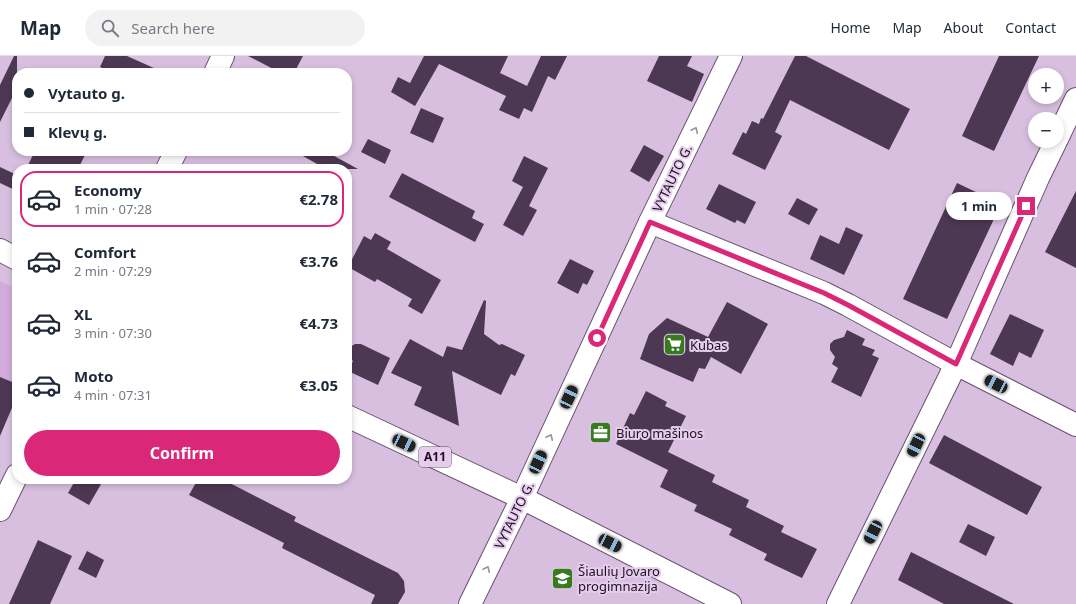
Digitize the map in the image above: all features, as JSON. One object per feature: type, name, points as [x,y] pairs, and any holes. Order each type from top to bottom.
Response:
[{"type":"main road","points":[[217,68],[223,56]]},
{"type":"main road","name":"VYTAUTO G.","points":[[470,604],[522,498],[650,222],[731,56]]},
{"type":"main road","points":[[1064,125],[1076,99]]},
{"type":"main road","points":[[838,604],[956,364],[1038,178],[1053,148]]},
{"type":"main road","points":[[650,222],[824,293],[956,364],[1076,425]]},
{"type":"main road","points":[[0,250],[12,256]]},
{"type":"main road","name":"A11","points":[[352,418],[522,498],[730,604]]},
{"type":"main road","points":[[0,510],[13,484]]},
{"type":"shaded area","points":[[0,281],[12,287],[12,382],[0,377]]},
{"type":"building","points":[[14,56],[17,56],[17,68],[12,68],[12,98],[0,122],[0,85]]},
{"type":"building","points":[[105,56],[127,56],[154,68],[102,68],[100,67]]},
{"type":"building","points":[[248,56],[303,56],[297,68],[271,68]]},
{"type":"building","points":[[424,56],[508,56],[500,73],[527,86],[541,56],[567,56],[555,80],[548,76],[532,112],[524,108],[519,119],[499,110],[506,96],[439,64],[415,106],[391,92],[398,77],[410,83]]},
{"type":"building","points":[[659,56],[692,56],[687,66],[704,74],[692,102],[647,81]]},
{"type":"building","points":[[795,56],[806,56],[910,109],[889,150],[790,100],[775,132],[782,136],[765,170],[732,154],[743,132],[746,134],[752,121],[759,124],[761,118],[763,119]]},
{"type":"building","points":[[999,56],[1039,56],[1033,68],[1028,68],[1028,79],[994,151],[962,136]]},
{"type":"building","points":[[421,108],[444,118],[433,143],[410,133]]},
{"type":"building","points":[[368,139],[391,150],[385,164],[361,152]]},
{"type":"building","points":[[644,145],[664,156],[649,182],[630,171]]},
{"type":"building","points":[[32,156],[84,156],[80,164],[28,164]]},
{"type":"building","points":[[303,156],[334,156],[349,164],[317,164]]},
{"type":"building","points":[[524,156],[548,168],[529,206],[537,210],[523,236],[503,225],[523,187],[512,181]]},
{"type":"building","points":[[0,167],[12,173],[12,189],[0,183]]},
{"type":"building","points":[[402,173],[475,211],[472,218],[484,224],[475,242],[389,197]]},
{"type":"building","points":[[957,183],[1001,204],[947,319],[903,299]]},
{"type":"building","points":[[719,184],[756,202],[745,224],[737,220],[735,223],[706,209]]},
{"type":"building","points":[[1076,191],[1076,268],[1045,252]]},
{"type":"building","points":[[797,198],[818,209],[809,225],[788,214]]},
{"type":"building","points":[[846,227],[863,235],[844,275],[810,259],[820,235],[839,244]]},
{"type":"building","points":[[375,233],[391,242],[387,249],[441,280],[422,314],[408,306],[412,299],[377,279],[375,282],[352,269],[352,259],[364,236],[371,240]]},
{"type":"building","points":[[570,259],[594,271],[587,285],[583,283],[578,294],[557,283]]},
{"type":"building","points":[[484,300],[486,301],[484,334],[499,345],[502,344],[525,355],[515,376],[511,374],[501,395],[452,371],[459,426],[414,405],[422,387],[391,373],[410,339],[443,357],[447,346],[462,350]]},
{"type":"building","points":[[727,302],[768,324],[741,374],[711,357],[705,369],[699,368],[693,382],[640,359],[649,334],[667,318],[708,337]]},
{"type":"building","points":[[1010,314],[1044,330],[1031,358],[1019,352],[1013,366],[990,354]]},
{"type":"building","points":[[847,330],[865,339],[862,345],[875,350],[872,355],[879,358],[861,397],[831,382],[838,368],[832,364],[835,357],[830,350],[830,344],[834,340],[844,337]]},
{"type":"building","points":[[361,344],[390,358],[378,385],[352,373],[352,346]]},
{"type":"building","points":[[0,377],[12,382],[12,408],[0,436]]},
{"type":"building","points":[[646,391],[667,402],[665,406],[686,416],[668,452],[715,475],[712,482],[749,500],[746,507],[784,526],[781,532],[817,549],[802,578],[764,560],[767,554],[729,535],[732,529],[694,511],[697,505],[660,487],[668,470],[616,444],[630,413],[634,415]]},
{"type":"building","points":[[944,435],[1042,487],[1027,515],[929,463]]},
{"type":"building","points":[[73,484],[101,484],[89,505],[68,493]]},
{"type":"building","points":[[195,484],[232,484],[296,517],[294,521],[398,573],[404,581],[405,592],[398,604],[371,604],[375,595],[282,548],[284,543],[189,495]]},
{"type":"building","points":[[968,524],[995,537],[986,556],[959,542]]},
{"type":"building","points":[[38,540],[72,556],[50,604],[9,604]]},
{"type":"building","points":[[87,551],[104,560],[96,578],[78,569]]},
{"type":"building","points":[[911,552],[1014,604],[944,604],[898,580]]},
{"type":"place","name":"Kubas","points":[[675,345]]},
{"type":"place","name":"Biuro mašinos","points":[[601,433]]},
{"type":"place","name":"Šiaulių Jovaro progimnazija","points":[[563,578]]},
{"type":"route","points":[[597,338],[650,222],[824,293],[956,364],[1026,206]]}]
